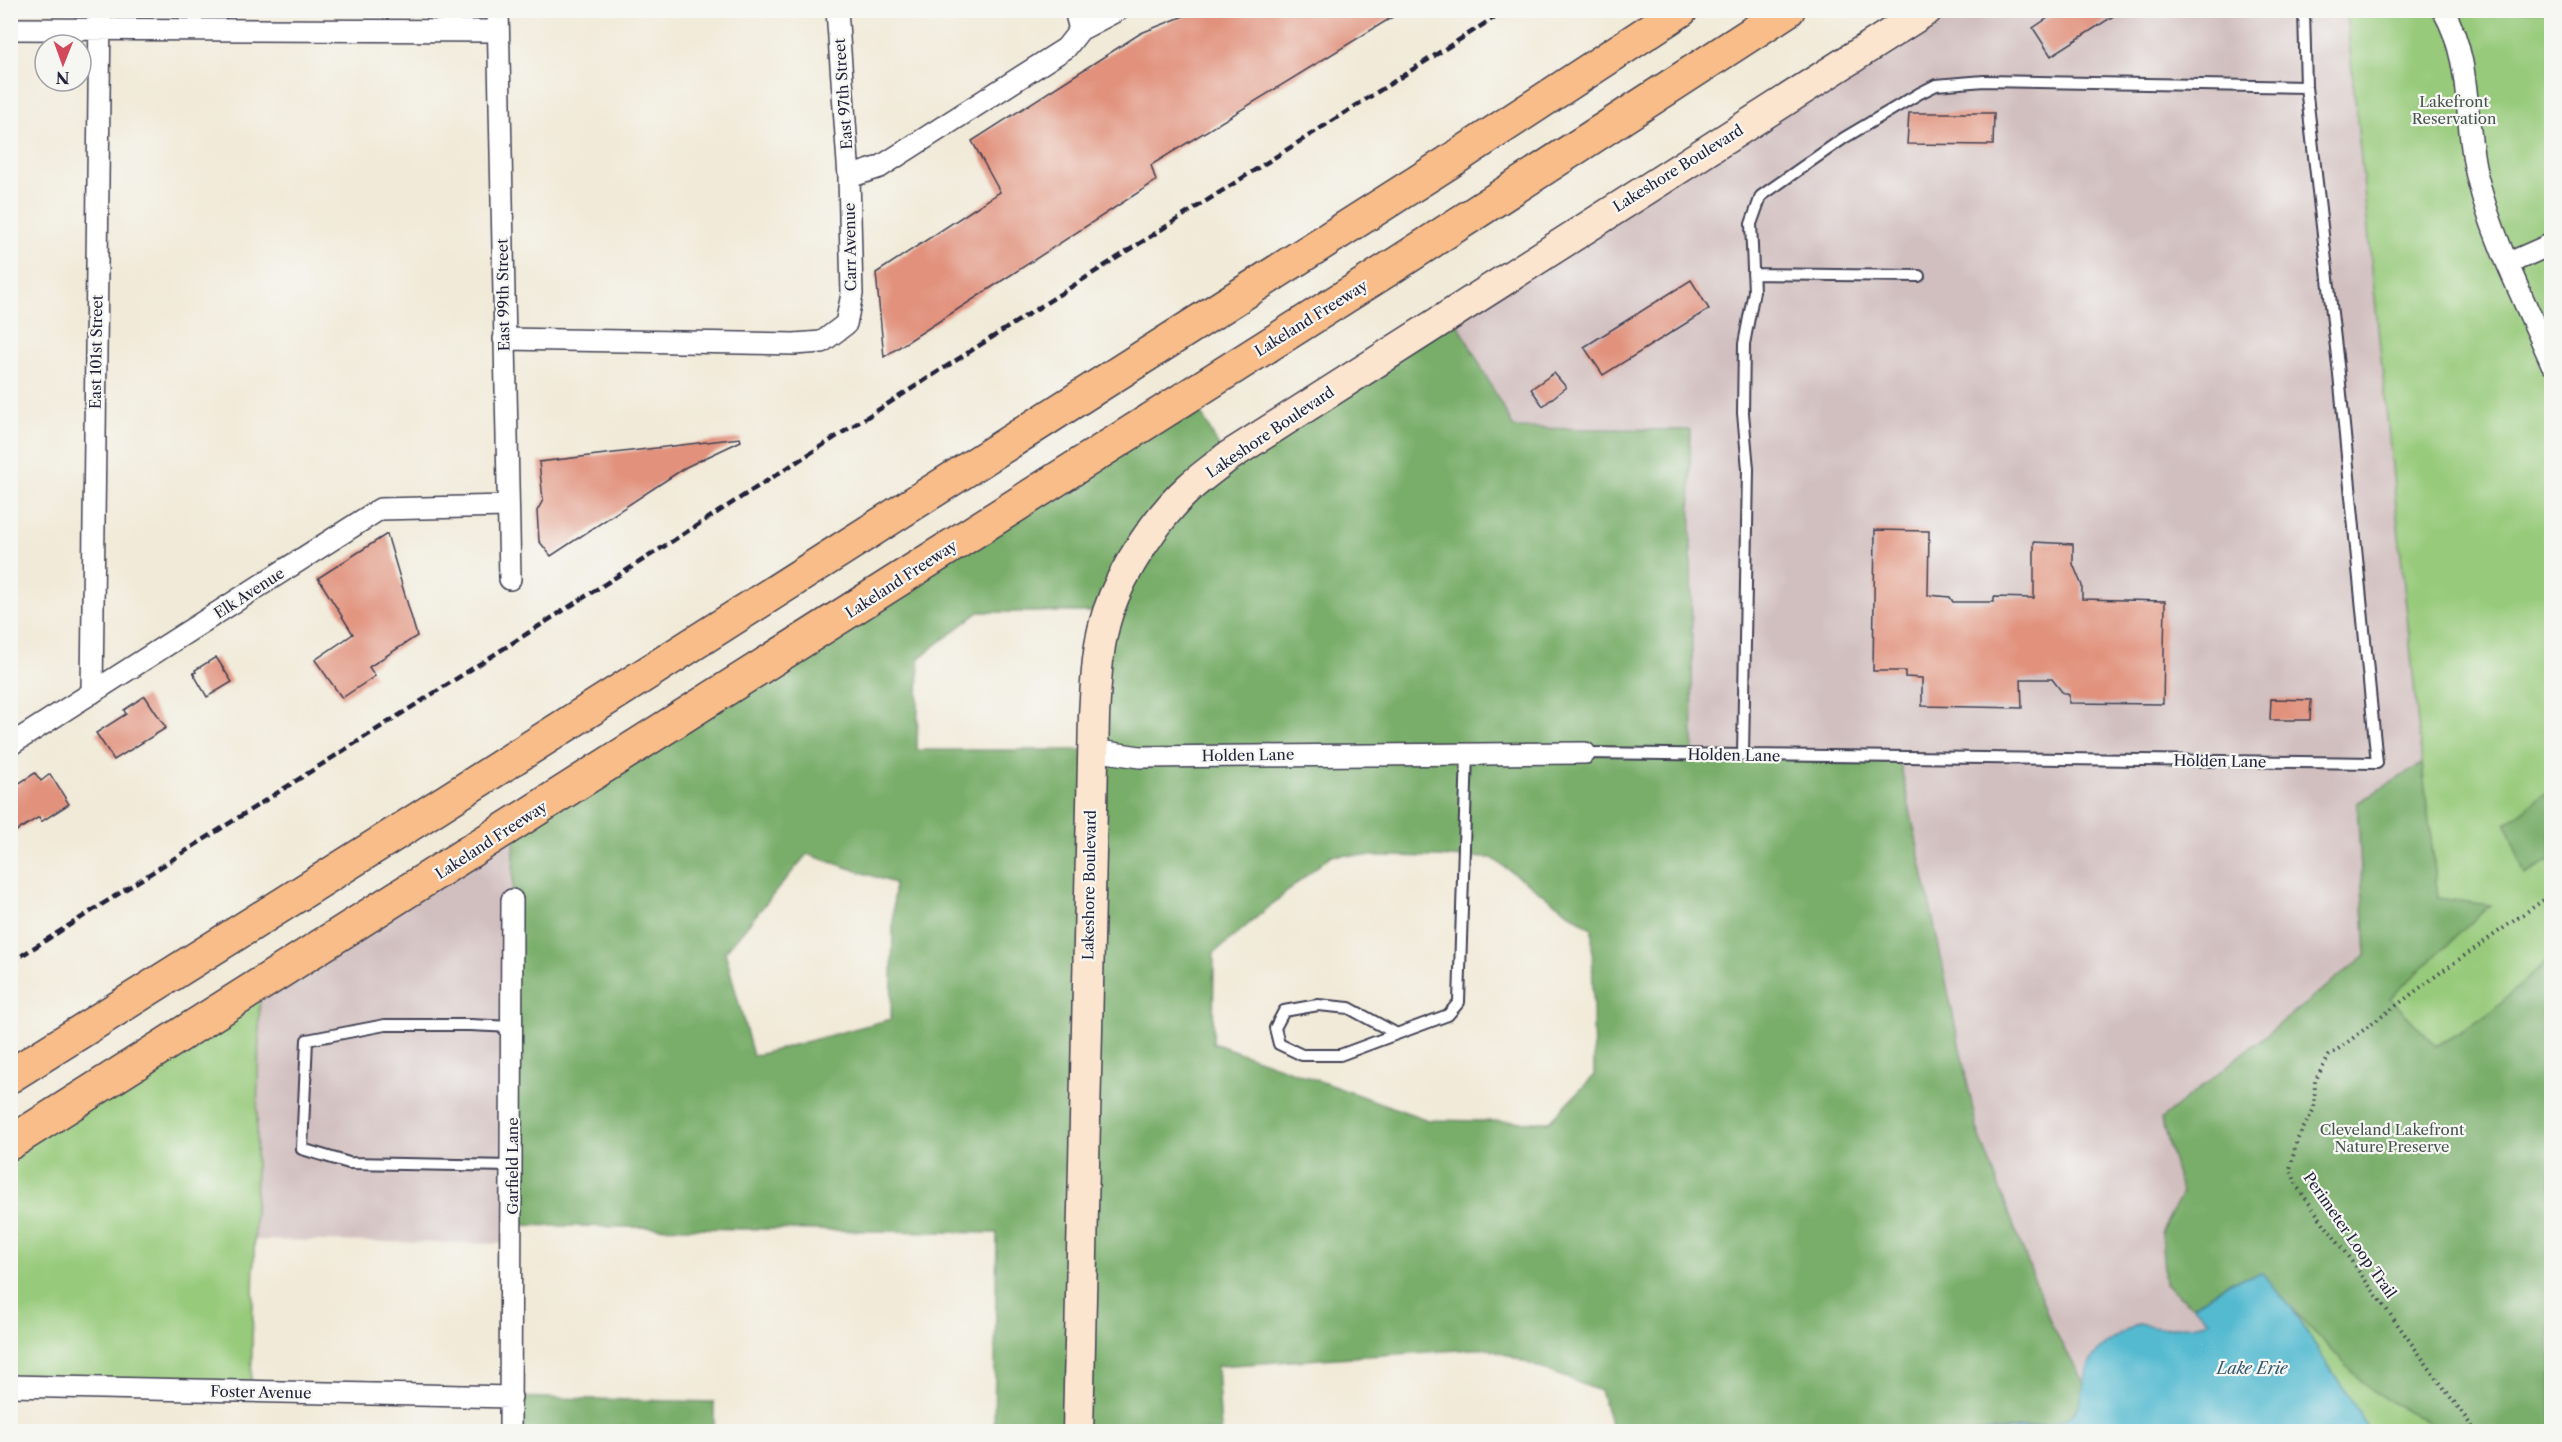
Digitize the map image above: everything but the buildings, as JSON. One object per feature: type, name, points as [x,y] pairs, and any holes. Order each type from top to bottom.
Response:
[{"type":"highway","points":[[10,1076],[409,825],[1426,177],[1681,10]]},
{"type":"highway","name":"Lakeland Freeway","points":[[10,1143],[1428,244],[1788,10]]},
{"type":"street","name":"East 97th Street","points":[[837,10],[849,177]]},
{"type":"street","points":[[849,177],[880,167],[1066,48],[1077,20],[1118,10]]},
{"type":"street","name":"Lakeshore Boulevard","points":[[1078,1431],[1092,750],[1098,664],[1108,612],[1130,565],[1160,520],[1189,487],[1235,452],[1927,10]]},
{"type":"street","points":[[2443,10],[2455,37],[2466,78],[2472,153],[2478,184],[2552,364]]},
{"type":"street","points":[[10,28],[100,20],[498,21]]},
{"type":"street","name":"East 101st Street","points":[[92,693],[100,20]]},
{"type":"street","name":"East 99th Street","points":[[498,21],[510,579]]},
{"type":"street","name":"Carr Avenue","points":[[504,339],[794,344],[822,342],[846,324],[852,294],[849,177]]},
{"type":"street","points":[[2509,263],[2552,244]]},
{"type":"street","name":"Elk Avenue","points":[[10,745],[380,509],[507,506]]},
{"type":"street","name":"Holden Lane","points":[[1092,750],[1140,757],[1585,753]]},
{"type":"street","name":"Garfield Lane","points":[[510,1431],[513,900]]},
{"type":"street","name":"Foster Avenue","points":[[10,1386],[511,1397]]},
{"type":"lane","points":[[1743,755],[1748,469],[1743,412],[1744,344],[1754,291],[1751,224],[1761,196],[1844,138],[1936,85],[1984,81],[2306,87],[2304,10]]},
{"type":"lane","name":"Holden Lane","points":[[1585,753],[2377,763],[2339,374],[2306,87]]},
{"type":"lane","points":[[1753,274],[1919,276]]},
{"type":"lane","points":[[1397,1034],[1349,1008],[1318,1005],[1284,1011],[1275,1028],[1279,1044],[1302,1055],[1340,1055],[1397,1034],[1448,1015],[1459,1002],[1467,753]]},
{"type":"lane","points":[[512,1027],[470,1024],[385,1025],[308,1040],[302,1149],[349,1163],[512,1166]]},
{"type":"path","name":"Perimeter Loop Trail","points":[[2476,1431],[2298,1188],[2290,1169],[2297,1140],[2314,1109],[2315,1081],[2330,1056],[2437,975],[2552,894]]},
{"type":"shaded area","points":[[1927,11],[2346,11],[2422,764],[2357,803],[2366,955],[2161,1119],[2182,1193],[2161,1233],[2165,1284],[2210,1321],[2183,1328],[2160,1328],[2138,1324],[2121,1333],[2103,1348],[2090,1363],[2084,1383],[2051,1324],[1977,1129],[1899,757],[1693,755],[1689,431],[1514,428],[1452,313]]},
{"type":"shaded area","points":[[515,825],[512,900],[511,1244],[254,1240],[260,986]]},
{"type":"green space","name":"Lakefront Reservation","points":[[2346,11],[2551,11],[2551,1431],[2368,1430],[2292,1309],[2199,1089],[2438,898],[2422,764]]},
{"type":"green space","points":[[1452,313],[1514,428],[1690,430],[1693,754],[1899,757],[1977,1129],[2051,1324],[2084,1383],[2082,1401],[2070,1416],[2049,1425],[1981,1432],[1613,1431],[1600,1391],[1489,1348],[1217,1366],[1221,1431],[994,1431],[997,1233],[511,1225],[512,900],[515,825],[1191,394],[1225,458]],"holes":[[[979,612],[1108,612],[1091,750],[917,750],[919,658]],[[807,854],[894,883],[891,1019],[753,1056],[725,952]],[[1331,855],[1492,858],[1592,929],[1594,1076],[1549,1122],[1428,1120],[1213,1043],[1214,953]]]},
{"type":"green space","name":"Cleveland Lakefront Nature Preserve","points":[[2422,764],[2438,898],[2490,905],[2390,998],[2436,1046],[2487,1016],[2551,957],[2551,1431],[2444,1431],[2371,1391],[2292,1309],[2262,1274],[2229,1282],[2193,1306],[2165,1284],[2161,1233],[2182,1193],[2161,1119],[2366,955],[2357,803]]},
{"type":"green space","points":[[2551,789],[2551,860],[2525,875],[2506,824]]},
{"type":"green space","points":[[260,986],[251,1391],[11,1386],[11,1143]]},
{"type":"green space","points":[[511,1397],[714,1402],[714,1431],[511,1432]]},
{"type":"water","name":"Lake Erie","points":[[2262,1273],[2292,1309],[2371,1431],[1981,1431],[2028,1428],[2063,1420],[2076,1410],[2079,1404],[2089,1364],[2093,1357],[2111,1341],[2138,1324],[2173,1327],[2209,1321],[2193,1306],[2230,1282]]},
{"type":"railway","points":[[10,963],[1506,10]]}]
